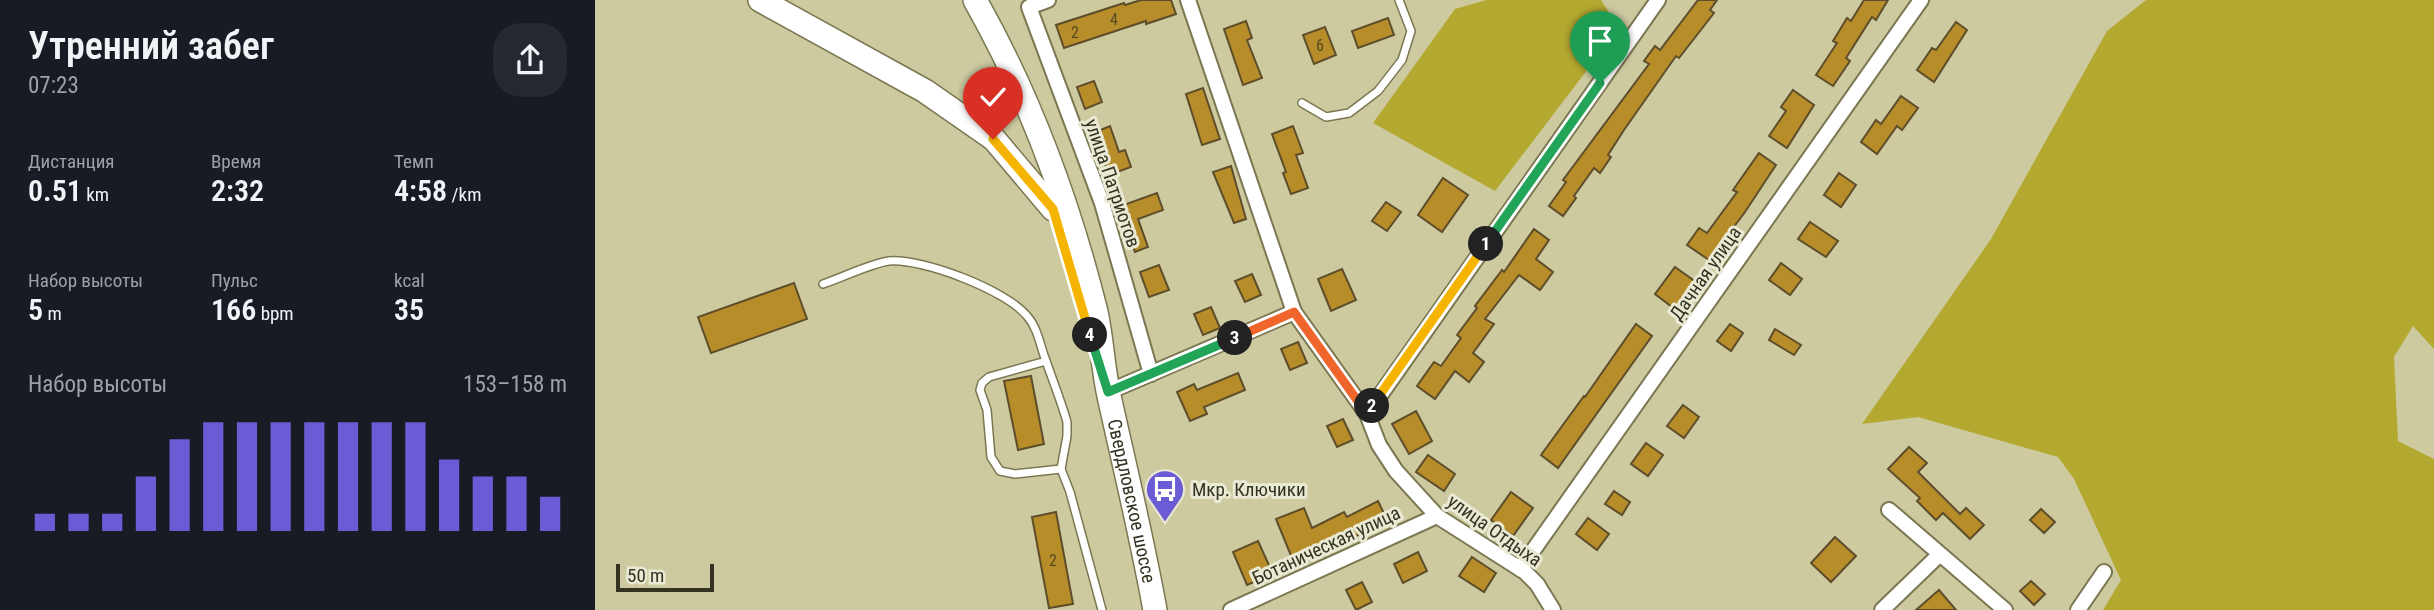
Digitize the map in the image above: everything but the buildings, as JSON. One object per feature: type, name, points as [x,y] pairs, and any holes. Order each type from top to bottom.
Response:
[{"type":"main road","points":[[760,0],[925,91],[993,139],[1053,209]]},
{"type":"main road","name":"Свердловское шоссе","points":[[959,0],[1003,85],[1053,209],[1108,392]]},
{"type":"main road","name":"Свердловское шоссе","points":[[975,0],[1005,55],[1026,102],[1066,206],[1096,315],[1108,392],[1155,610]]},
{"type":"main road","points":[[990,0],[1005,55]]},
{"type":"street","name":"улица Патриотов","points":[[1048,0],[1029,7],[1102,203],[1151,374]]},
{"type":"street","name":"улица Отдыха","points":[[1188,0],[1294,312],[1367,414],[1386,458],[1437,516],[1520,569],[1537,584],[1553,610]]},
{"type":"street","points":[[1367,414],[1658,0]]},
{"type":"street","name":"Дачная улица","points":[[1520,569],[1921,0]]},
{"type":"street","points":[[1108,392],[1294,312]]},
{"type":"street","points":[[1889,510],[2005,610]]},
{"type":"street","name":"Ботаническая улица","points":[[1231,610],[1437,516]]},
{"type":"street","points":[[1882,610],[1939,555]]},
{"type":"street","points":[[2078,610],[2104,572]]},
{"type":"lane","points":[[1302,103],[1326,117],[1349,113],[1378,91],[1402,60],[1411,31],[1399,0]]},
{"type":"lane","points":[[823,284],[888,261],[934,266],[1005,299],[1027,315],[1036,332],[1066,422],[1067,436],[1061,469],[1070,492],[1102,610]]},
{"type":"lane","points":[[1046,361],[989,377],[982,383],[980,390],[987,410],[988,445],[991,457],[1000,471],[1015,474],[1061,469]]},
{"type":"shaded area","points":[[1486,0],[1601,0],[1619,28],[1495,191],[1373,123],[1455,9]]},
{"type":"shaded area","points":[[2146,0],[2434,0],[2434,349],[2413,326],[2394,357],[2398,441],[2434,459],[2434,610],[2103,610],[2121,580],[2074,479],[2058,457],[1918,417],[1862,424],[1991,239],[2107,31]]},
{"type":"place","name":"Мкр. Ключики","points":[[1165,523]]},
{"type":"route","points":[[993,139],[1053,209],[1108,392],[1294,312],[1367,414],[1600,83]]}]
